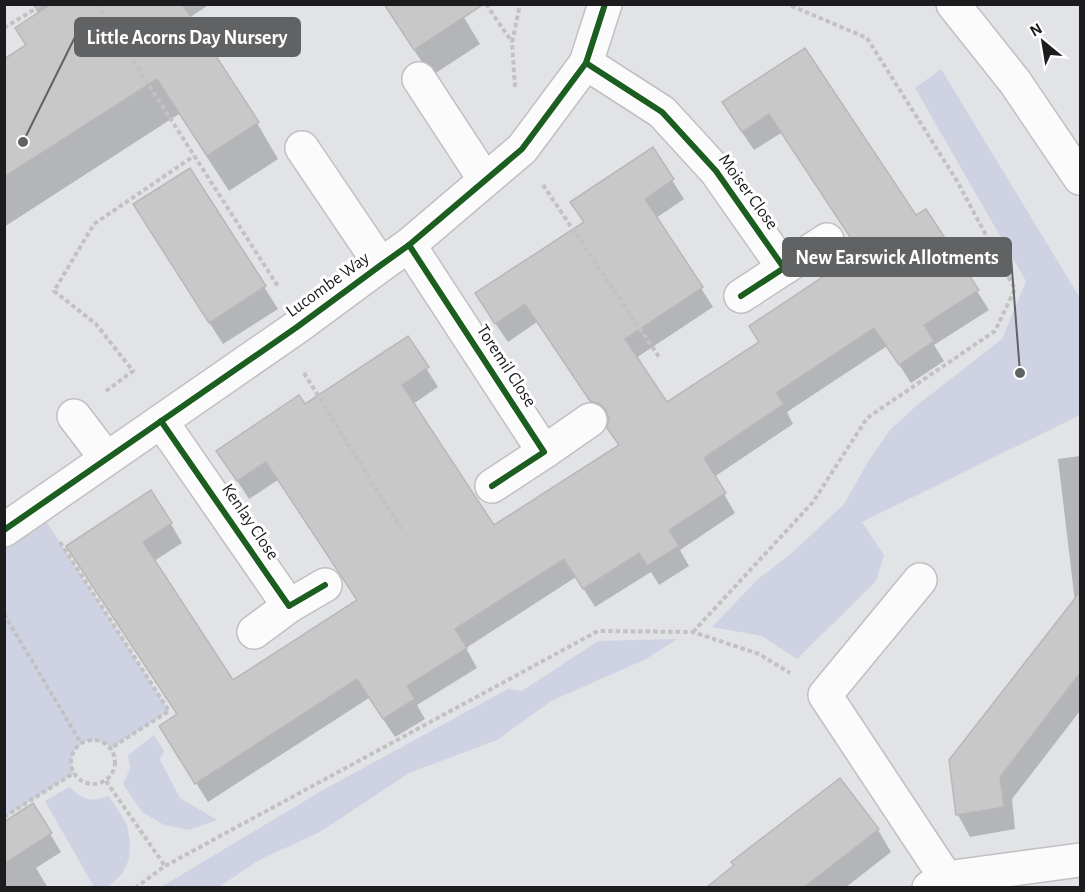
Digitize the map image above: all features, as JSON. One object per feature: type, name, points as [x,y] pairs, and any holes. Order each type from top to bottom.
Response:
[{"type":"street","name":"Lucombe Way","points":[[4,530],[297,327],[409,245],[522,149],[586,63],[605,4]]},
{"type":"street","points":[[953,4],[1015,82],[1080,178]]},
{"type":"street","name":"Moiser Close","points":[[586,63],[662,112],[716,171],[784,268]]},
{"type":"street","points":[[419,80],[485,180]]},
{"type":"street","points":[[302,148],[381,265]]},
{"type":"street","points":[[741,296],[827,240]]},
{"type":"street","name":"Toremil Close","points":[[409,245],[544,452]]},
{"type":"street","points":[[74,416],[106,458]]},
{"type":"street","points":[[492,486],[590,420]]},
{"type":"street","name":"Kenlay Close","points":[[161,421],[289,606]]},
{"type":"street","points":[[920,580],[825,695],[938,883],[1080,860]]},
{"type":"street","points":[[254,632],[289,606],[325,585]]},
{"type":"path","points":[[4,28],[43,4]]},
{"type":"path","points":[[97,4],[276,282],[311,351],[296,360],[403,532]]},
{"type":"path","points":[[486,4],[512,43]]},
{"type":"path","points":[[516,92],[512,43],[520,4]]},
{"type":"path","points":[[693,632],[813,502],[867,418],[994,331],[1015,289],[957,181],[867,38],[787,4]]},
{"type":"path","points":[[522,149],[552,169],[541,183],[659,357]]},
{"type":"path","points":[[74,416],[133,371],[96,324],[54,291],[94,224],[194,156]]},
{"type":"path","points":[[37,507],[169,711],[111,748]]},
{"type":"path","points":[[4,614],[81,743]]},
{"type":"path","points":[[135,888],[165,866],[598,631],[693,632],[759,654],[825,695]]},
{"type":"path","points":[[95,739],[111,748],[115,754],[115,769],[106,781],[84,783],[74,773],[71,763],[72,756],[75,748],[81,743],[95,739]]},
{"type":"path","points":[[4,817],[74,773]]},
{"type":"path","points":[[106,781],[165,866]]},
{"type":"shaded area","points":[[941,69],[1080,298],[1080,415],[862,522],[884,555],[876,581],[797,659],[762,636],[712,627],[758,579],[793,552],[844,504],[869,460],[890,430],[916,406],[1002,339],[1026,281],[915,88]]},
{"type":"shaded area","points":[[37,507],[169,711],[111,748],[96,740],[81,744],[72,756],[74,773],[5,817],[5,530]]},
{"type":"shaded area","points":[[677,639],[646,659],[551,701],[497,740],[409,773],[320,832],[259,860],[219,887],[161,887],[323,790],[508,689],[522,691],[598,641]]},
{"type":"shaded area","points":[[154,735],[164,751],[160,760],[180,798],[217,820],[189,830],[164,825],[142,812],[123,784],[130,769],[128,755]]},
{"type":"shaded area","points":[[69,787],[88,799],[109,796],[127,824],[130,843],[129,859],[122,874],[108,887],[94,887],[45,801]]},
{"type":"building","points":[[51,4],[182,4],[259,122],[207,156],[157,79],[4,177],[4,59],[26,45],[15,28]]},
{"type":"building","points":[[384,4],[484,4],[414,50]]},
{"type":"building","points":[[805,48],[916,215],[926,209],[979,290],[924,325],[934,341],[899,365],[874,328],[776,393],[784,404],[704,458],[726,493],[669,530],[679,546],[647,566],[639,553],[583,589],[564,559],[455,629],[467,648],[407,686],[415,699],[383,719],[357,679],[195,784],[159,726],[177,714],[66,546],[151,490],[172,523],[143,542],[233,680],[357,600],[266,462],[237,481],[216,451],[299,395],[305,404],[408,336],[429,367],[402,385],[494,525],[619,445],[607,428],[609,418],[606,410],[598,403],[590,401],[525,304],[495,324],[475,293],[584,222],[570,202],[653,147],[674,179],[645,199],[703,287],[625,339],[667,402],[759,342],[749,326],[860,252],[769,114],[742,132],[722,102]]},
{"type":"building","points":[[190,168],[266,286],[209,323],[133,204]]},
{"type":"building","points":[[1080,592],[1080,673],[1000,777],[1004,807],[956,815],[949,760]]},
{"type":"building","points":[[840,778],[879,829],[803,888],[706,888],[734,865],[731,862]]},
{"type":"building","points":[[33,803],[52,833],[4,864],[4,822]]},
{"type":"cycle path","points":[[4,530],[297,327],[409,245],[522,149],[586,63],[605,4]]},
{"type":"cycle path","points":[[586,63],[662,112],[716,171],[784,268],[741,296]]},
{"type":"cycle path","points":[[409,245],[544,452],[492,486]]},
{"type":"cycle path","points":[[161,421],[289,606],[325,585]]},
{"type":"place","name":"Little Acorns Day Nursery","points":[[23,142]]},
{"type":"place","name":"New Earswick Allotments","points":[[1020,373]]}]
